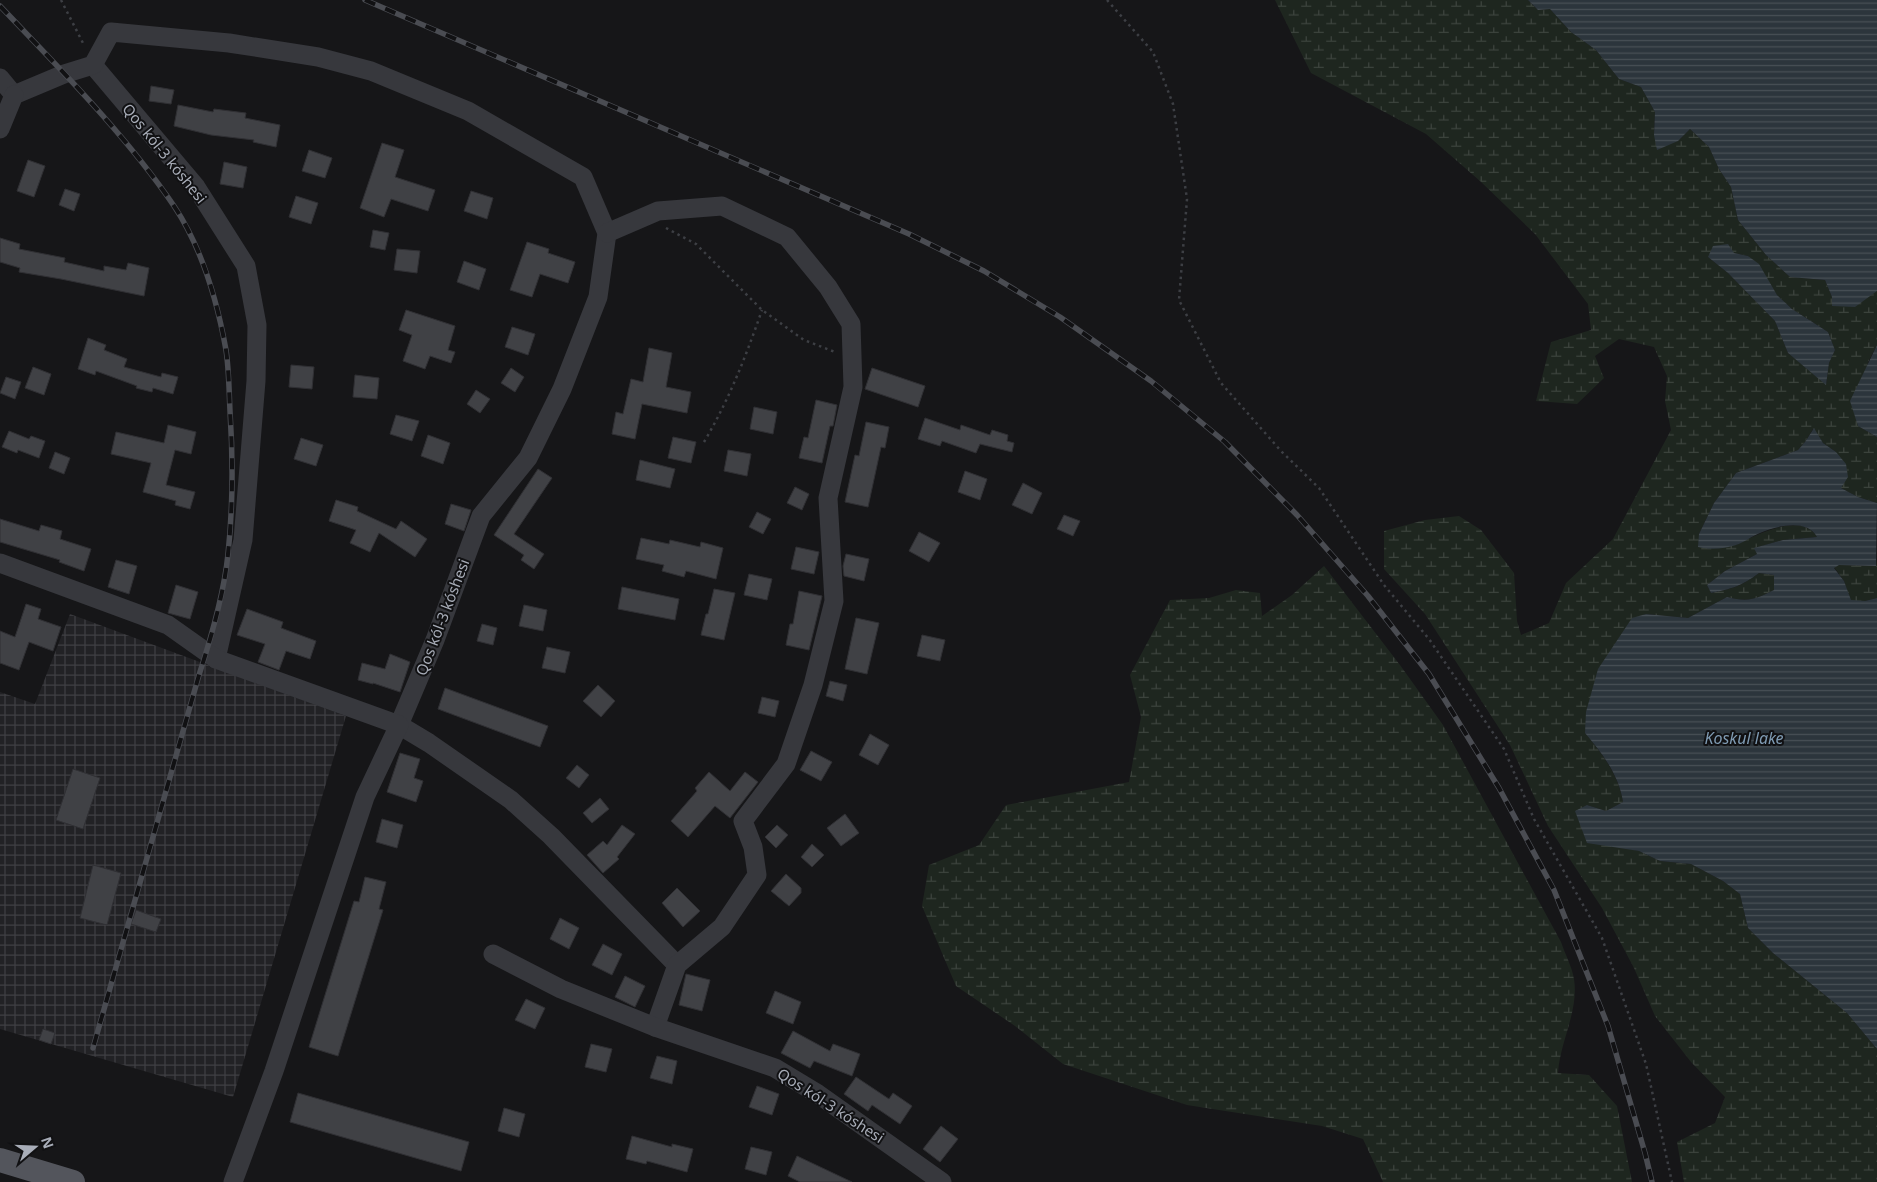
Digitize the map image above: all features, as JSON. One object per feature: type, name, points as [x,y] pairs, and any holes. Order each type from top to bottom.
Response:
[{"type":"main road","points":[[0,1160],[73,1182]]},
{"type":"street","points":[[0,129],[14,95],[64,74],[93,66],[111,32],[228,43],[318,57],[371,71],[468,111],[583,177],[607,234],[658,211],[722,206],[787,237],[828,287],[851,324],[854,387],[828,498],[834,601],[813,685],[786,764],[742,821],[753,847],[757,875],[722,927],[676,965],[655,1026]]},
{"type":"street","name":"Qos kól-3 kóshesi","points":[[93,66],[196,187],[246,266],[257,325],[256,382],[243,540],[216,659]]},
{"type":"street","points":[[0,78],[14,95]]},
{"type":"street","name":"Qos kól-3 kóshesi","points":[[233,1182],[274,1071],[365,797],[399,725],[435,640],[481,516],[528,458],[562,389],[598,297],[607,234]]},
{"type":"street","points":[[0,563],[168,625],[216,659],[399,725],[429,742],[510,800],[550,836],[676,965]]},
{"type":"street","name":"Qos kól-3 kóshesi","points":[[493,954],[561,989],[655,1026],[775,1068],[818,1094],[942,1182]]},
{"type":"path","points":[[61,0],[93,66]]},
{"type":"path","points":[[1107,0],[1153,52],[1173,104],[1187,199],[1179,300],[1221,383],[1281,451],[1319,488],[1384,585],[1429,639],[1504,749],[1534,819],[1602,938],[1646,1064],[1672,1182]]},
{"type":"path","points":[[645,217],[696,244],[762,310],[804,340],[852,359]]},
{"type":"path","points":[[704,442],[718,419],[744,362],[762,310]]},
{"type":"shaded area","points":[[70,614],[346,716],[233,1097],[0,1029],[0,692],[35,704]]},
{"type":"green space","points":[[1275,0],[1528,0],[1538,10],[1550,9],[1571,32],[1596,50],[1619,79],[1641,87],[1655,112],[1654,134],[1678,141],[1690,129],[1709,147],[1719,169],[1731,187],[1738,220],[1766,255],[1790,277],[1825,280],[1832,297],[1833,306],[1877,291],[1877,345],[1868,362],[1858,426],[1877,437],[1877,503],[1858,497],[1841,488],[1836,452],[1823,443],[1813,429],[1798,450],[1736,473],[1714,503],[1699,534],[1736,545],[1766,531],[1790,525],[1810,529],[1817,537],[1783,540],[1755,548],[1757,554],[1725,571],[1707,585],[1711,593],[1736,586],[1759,573],[1775,575],[1774,590],[1761,596],[1746,600],[1727,597],[1688,618],[1646,614],[1632,619],[1585,733],[1609,765],[1621,792],[1623,802],[1606,811],[1587,805],[1615,846],[1639,851],[1660,861],[1691,864],[1723,881],[1740,894],[1748,928],[1773,953],[1847,1013],[1877,1049],[1877,1182],[1684,1182],[1677,1142],[1715,1123],[1725,1097],[1691,1062],[1655,1016],[1634,968],[1602,908],[1548,826],[1510,745],[1425,614],[1384,569],[1384,531],[1425,520],[1459,516],[1481,530],[1514,573],[1517,621],[1521,635],[1549,623],[1566,583],[1613,539],[1671,430],[1665,401],[1667,376],[1654,347],[1619,339],[1595,356],[1604,378],[1577,404],[1536,401],[1551,342],[1591,330],[1588,304],[1535,234],[1480,181],[1426,134],[1311,73]],"holes":[[[1734,253],[1748,256],[1777,295],[1792,309],[1828,332],[1835,350],[1829,363],[1826,384],[1788,353],[1775,321],[1728,273],[1708,257]]]},
{"type":"green space","points":[[1877,561],[1877,598],[1865,601],[1851,601],[1844,581],[1834,567],[1839,565],[1876,566]]},
{"type":"green space","points":[[1324,566],[1400,665],[1443,725],[1561,942],[1573,974],[1575,991],[1572,1014],[1559,1061],[1558,1073],[1589,1075],[1617,1106],[1632,1182],[1383,1182],[1363,1139],[1322,1126],[1187,1105],[1063,1064],[1015,1026],[956,986],[922,906],[929,865],[979,845],[1006,805],[1129,782],[1141,717],[1130,675],[1170,600],[1209,598],[1236,590],[1260,593],[1262,616],[1292,595]]},
{"type":"water","points":[[1528,0],[1877,0],[1877,291],[1855,307],[1832,306],[1832,297],[1825,280],[1790,277],[1766,255],[1738,220],[1731,187],[1719,169],[1709,147],[1690,129],[1678,141],[1657,150],[1654,135],[1655,112],[1641,87],[1619,79],[1596,50],[1571,32],[1550,9],[1538,10]]},
{"type":"water","points":[[1728,244],[1734,253],[1748,256],[1759,264],[1777,295],[1792,309],[1828,332],[1835,350],[1829,363],[1826,385],[1788,353],[1775,321],[1728,273],[1708,257],[1713,246]]},
{"type":"water","points":[[1877,345],[1877,437],[1858,426],[1850,401]]},
{"type":"water","name":"Koskul lake","points":[[1814,428],[1823,443],[1836,452],[1846,464],[1848,477],[1841,488],[1858,497],[1877,503],[1876,566],[1839,565],[1834,568],[1844,581],[1851,600],[1865,601],[1877,598],[1877,1049],[1847,1013],[1773,953],[1748,928],[1740,894],[1723,881],[1691,864],[1660,861],[1639,851],[1587,843],[1575,811],[1587,805],[1606,811],[1623,802],[1614,774],[1585,733],[1586,712],[1598,669],[1632,618],[1646,614],[1688,618],[1727,597],[1746,600],[1761,596],[1774,590],[1774,575],[1759,573],[1736,586],[1711,593],[1707,585],[1725,571],[1757,554],[1754,548],[1783,540],[1817,537],[1806,527],[1791,525],[1767,530],[1731,546],[1712,549],[1698,547],[1699,534],[1714,503],[1736,473],[1798,450]]},
{"type":"building","points":[[151,86],[174,90],[171,104],[149,101]]},
{"type":"building","points":[[178,105],[213,112],[214,109],[246,113],[245,118],[280,125],[276,147],[253,142],[254,140],[211,135],[174,126]]},
{"type":"building","points":[[382,143],[404,150],[395,177],[435,190],[428,211],[391,199],[384,217],[360,208]]},
{"type":"building","points":[[309,150],[332,158],[325,178],[302,171]]},
{"type":"building","points":[[28,160],[45,166],[34,197],[17,191]]},
{"type":"building","points":[[224,162],[247,167],[243,188],[220,184]]},
{"type":"building","points":[[65,189],[80,194],[74,211],[59,205]]},
{"type":"building","points":[[471,191],[493,198],[487,219],[464,211]]},
{"type":"building","points":[[296,196],[318,203],[311,224],[289,217]]},
{"type":"building","points":[[373,230],[389,233],[385,250],[370,247]]},
{"type":"building","points":[[0,238],[20,244],[19,249],[65,258],[64,262],[104,271],[104,266],[126,270],[128,263],[149,268],[144,296],[19,272],[20,268],[0,262]]},
{"type":"building","points":[[527,242],[549,249],[548,253],[575,262],[568,283],[540,274],[532,297],[510,290]]},
{"type":"building","points":[[397,249],[420,251],[417,273],[394,270]]},
{"type":"building","points":[[464,261],[486,269],[479,290],[457,282]]},
{"type":"building","points":[[406,310],[455,326],[448,350],[455,352],[451,363],[430,356],[425,369],[403,361],[412,335],[399,330]]},
{"type":"building","points":[[512,327],[535,334],[528,355],[505,347]]},
{"type":"building","points":[[88,338],[106,345],[104,350],[127,359],[124,367],[161,377],[162,373],[178,377],[173,394],[153,388],[152,392],[136,388],[137,386],[96,371],[95,375],[78,369]]},
{"type":"building","points":[[649,348],[672,353],[666,387],[691,392],[687,413],[642,404],[635,439],[612,434],[616,412],[623,414],[631,379],[643,382]]},
{"type":"building","points":[[291,365],[314,367],[312,389],[289,387]]},
{"type":"building","points":[[33,367],[51,374],[44,395],[25,388]]},
{"type":"building","points":[[511,368],[524,377],[515,392],[501,383]]},
{"type":"building","points":[[872,368],[925,386],[918,407],[865,389]]},
{"type":"building","points":[[355,375],[379,378],[377,399],[353,397]]},
{"type":"building","points":[[6,377],[21,382],[15,399],[0,393]]},
{"type":"building","points":[[476,390],[490,399],[480,413],[467,404]]},
{"type":"building","points":[[816,400],[837,405],[833,426],[830,426],[822,463],[799,458],[804,437],[808,438]]},
{"type":"building","points":[[754,407],[777,412],[773,434],[750,429]]},
{"type":"building","points":[[396,415],[419,421],[412,441],[390,434]]},
{"type":"building","points":[[925,418],[960,430],[961,425],[990,435],[992,430],[1008,435],[1007,441],[1014,443],[1012,452],[980,444],[976,453],[942,441],[940,446],[918,439]]},
{"type":"building","points":[[866,422],[889,427],[885,448],[881,447],[868,507],[845,502],[855,455],[859,456]]},
{"type":"building","points":[[168,425],[196,432],[191,454],[175,450],[166,485],[195,492],[190,509],[175,505],[176,501],[143,492],[151,463],[111,454],[116,432],[164,443]]},
{"type":"building","points":[[9,431],[29,439],[31,436],[45,441],[39,458],[18,450],[17,453],[2,447]]},
{"type":"building","points":[[428,435],[450,443],[443,464],[421,456]]},
{"type":"building","points":[[673,437],[696,442],[691,463],[668,458]]},
{"type":"building","points":[[301,438],[323,445],[316,466],[294,459]]},
{"type":"building","points":[[728,450],[751,454],[747,476],[724,471]]},
{"type":"building","points":[[55,452],[70,458],[64,474],[49,468]]},
{"type":"building","points":[[640,460],[675,469],[670,488],[636,480]]},
{"type":"building","points":[[538,469],[552,478],[514,534],[544,554],[534,569],[521,560],[524,555],[494,535]]},
{"type":"building","points":[[965,471],[987,479],[980,500],[958,492]]},
{"type":"building","points":[[1023,483],[1042,493],[1032,514],[1012,505]]},
{"type":"building","points":[[795,487],[809,494],[802,510],[787,503]]},
{"type":"building","points":[[336,500],[358,507],[357,511],[396,529],[401,521],[427,539],[415,557],[379,533],[370,552],[350,543],[356,530],[329,521]]},
{"type":"building","points":[[451,504],[471,510],[464,531],[445,524]]},
{"type":"building","points":[[757,512],[771,519],[763,534],[749,527]]},
{"type":"building","points":[[1064,515],[1080,521],[1073,536],[1057,529]]},
{"type":"building","points":[[0,519],[39,531],[41,525],[62,531],[60,539],[91,549],[84,571],[59,562],[60,560],[0,542]]},
{"type":"building","points":[[919,532],[940,543],[929,562],[909,551]]},
{"type":"building","points":[[641,538],[669,544],[670,540],[700,547],[701,542],[723,548],[716,579],[686,571],[684,577],[662,571],[664,565],[636,559]]},
{"type":"building","points":[[796,547],[819,552],[814,574],[791,569]]},
{"type":"building","points":[[846,554],[869,559],[864,581],[844,576],[843,566]]},
{"type":"building","points":[[116,560],[137,566],[129,594],[108,587]]},
{"type":"building","points":[[749,574],[772,579],[767,600],[744,595]]},
{"type":"building","points":[[176,585],[198,592],[190,619],[168,613]]},
{"type":"building","points":[[622,587],[679,599],[675,620],[618,609]]},
{"type":"building","points":[[714,589],[735,593],[724,640],[701,635]]},
{"type":"building","points":[[799,591],[822,596],[809,650],[786,645],[790,624],[793,624]]},
{"type":"building","points":[[26,604],[41,609],[38,619],[61,627],[53,651],[29,642],[19,670],[0,663],[0,631],[15,637]]},
{"type":"building","points":[[524,605],[547,610],[543,631],[519,626]]},
{"type":"building","points":[[247,609],[283,622],[281,628],[316,641],[310,659],[286,651],[279,670],[258,662],[265,644],[237,635]]},
{"type":"building","points":[[856,618],[879,623],[867,674],[845,669]]},
{"type":"building","points":[[482,624],[497,628],[493,645],[477,641]]},
{"type":"building","points":[[922,635],[945,640],[940,661],[917,656]]},
{"type":"building","points":[[547,647],[570,652],[565,673],[542,668]]},
{"type":"building","points":[[390,654],[410,662],[400,692],[358,680],[362,663],[385,669]]},
{"type":"building","points":[[830,681],[847,685],[843,701],[826,696]]},
{"type":"building","points":[[598,685],[615,701],[601,717],[583,701]]},
{"type":"building","points":[[445,688],[548,726],[540,747],[438,709]]},
{"type":"building","points":[[762,697],[779,701],[775,717],[758,713]]},
{"type":"building","points":[[870,734],[889,745],[878,765],[859,755]]},
{"type":"building","points":[[811,751],[832,762],[821,781],[800,770]]},
{"type":"building","points":[[400,753],[420,759],[414,778],[423,781],[416,802],[387,792]]},
{"type":"building","points":[[577,765],[589,775],[579,788],[566,778]]},
{"type":"building","points":[[73,769],[100,778],[83,829],[56,820]]},
{"type":"building","points":[[709,772],[730,791],[745,772],[758,782],[730,818],[715,806],[688,837],[671,821],[697,791],[695,788]]},
{"type":"building","points":[[600,798],[609,809],[592,823],[583,813]]},
{"type":"building","points":[[845,814],[859,833],[841,846],[827,828]]},
{"type":"building","points":[[382,819],[403,825],[397,848],[376,842]]},
{"type":"building","points":[[622,825],[635,834],[617,857],[619,859],[603,873],[587,855],[603,841],[607,845]]},
{"type":"building","points":[[777,825],[788,835],[776,848],[765,837]]},
{"type":"building","points":[[812,844],[824,855],[812,867],[801,857]]},
{"type":"building","points":[[93,865],[121,873],[107,925],[80,918]]},
{"type":"building","points":[[786,874],[801,888],[801,893],[789,906],[771,891]]},
{"type":"building","points":[[365,877],[386,882],[379,909],[383,910],[338,1056],[309,1047],[354,901],[359,902]]},
{"type":"building","points":[[677,888],[700,911],[683,927],[662,903]]},
{"type":"building","points":[[136,910],[161,919],[156,932],[131,924]]},
{"type":"building","points":[[560,918],[579,928],[569,949],[550,939]]},
{"type":"building","points":[[603,944],[622,954],[612,975],[592,965]]},
{"type":"building","points":[[686,974],[710,980],[702,1011],[679,1005]]},
{"type":"building","points":[[625,976],[645,986],[635,1007],[615,997]]},
{"type":"building","points":[[775,991],[801,1002],[793,1024],[766,1013]]},
{"type":"building","points":[[526,999],[545,1008],[535,1029],[515,1020]]},
{"type":"building","points":[[43,1029],[55,1033],[51,1044],[39,1040]]},
{"type":"building","points":[[793,1031],[830,1051],[833,1044],[860,1054],[852,1076],[814,1061],[810,1068],[781,1053]]},
{"type":"building","points":[[591,1044],[612,1049],[606,1072],[585,1067]]},
{"type":"building","points":[[657,1056],[677,1061],[672,1084],[650,1078]]},
{"type":"building","points":[[856,1077],[889,1099],[893,1093],[912,1106],[900,1124],[872,1105],[868,1111],[844,1094]]},
{"type":"building","points":[[757,1086],[779,1094],[772,1115],[749,1107]]},
{"type":"building","points":[[298,1093],[469,1142],[461,1171],[290,1122]]},
{"type":"building","points":[[504,1108],[525,1114],[519,1137],[498,1131]]},
{"type":"building","points":[[941,1126],[958,1139],[940,1162],[923,1149]]},
{"type":"building","points":[[632,1136],[672,1147],[672,1144],[693,1149],[687,1172],[647,1161],[646,1164],[626,1159]]},
{"type":"building","points":[[751,1147],[772,1152],[766,1175],[745,1169]]},
{"type":"building","points":[[797,1156],[852,1182],[800,1182],[788,1176]]},
{"type":"railway","points":[[365,0],[909,234],[984,271],[1060,317],[1151,381],[1225,442],[1297,515],[1368,596],[1429,674],[1499,788],[1554,890],[1608,1026],[1652,1182]]},
{"type":"railway","points":[[0,6],[113,128],[174,206],[193,239],[207,275],[218,312],[228,365],[232,482],[230,536],[223,585],[212,631],[93,1048]]}]
